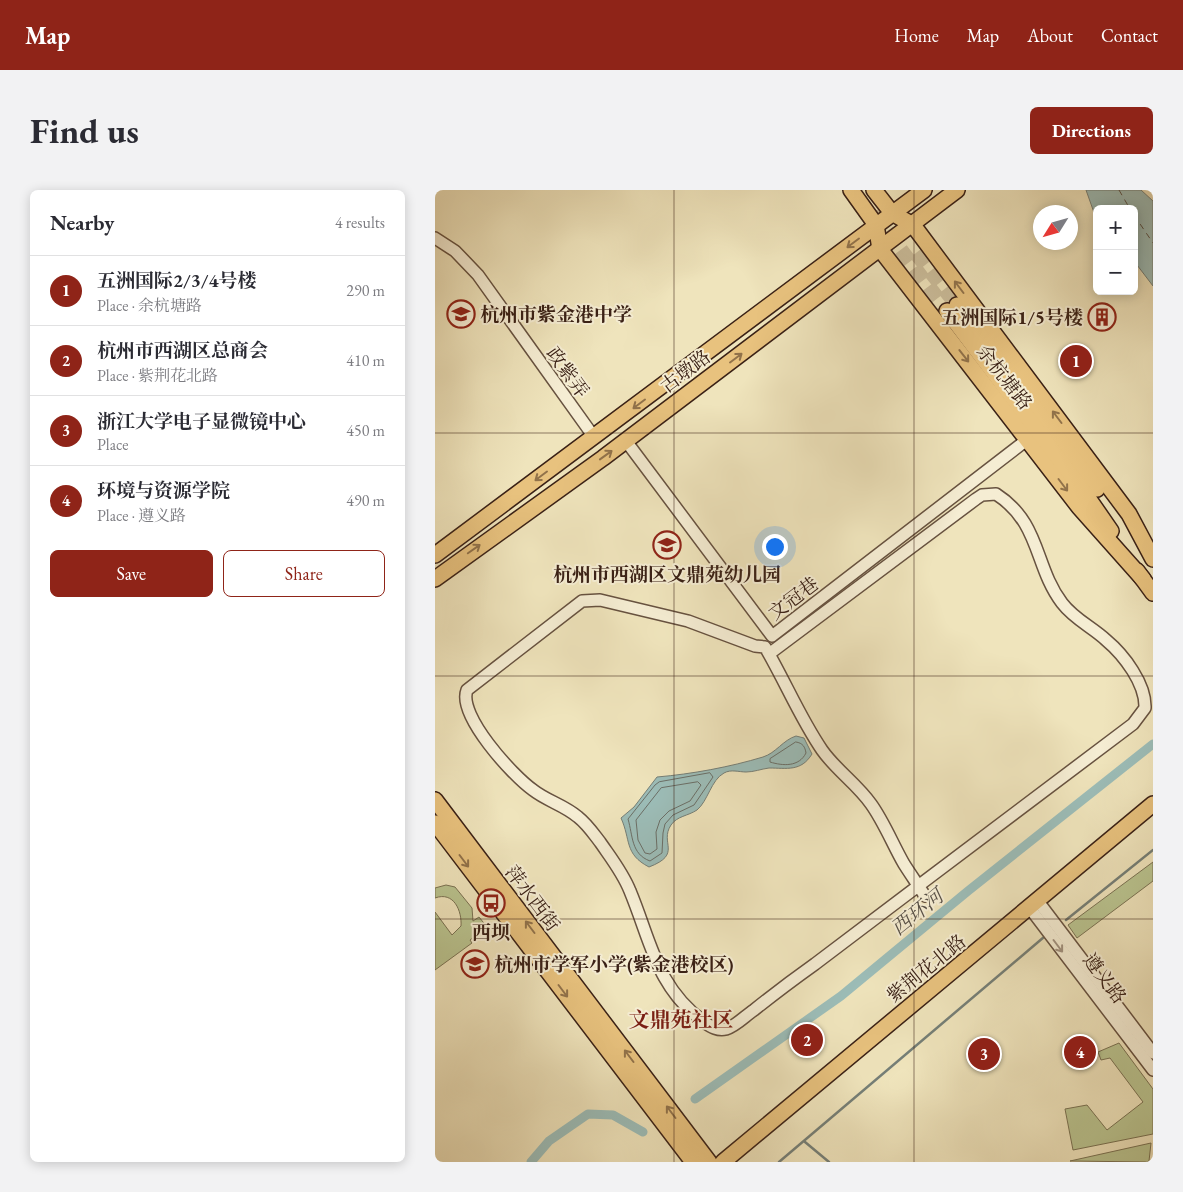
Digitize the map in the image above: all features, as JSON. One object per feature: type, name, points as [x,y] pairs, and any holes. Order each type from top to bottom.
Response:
[{"type":"main road","name":"余杭塘路","points":[[851,190],[876,225],[880,249],[1079,507],[1153,593]]},
{"type":"main road","name":"余杭塘路","points":[[875,190],[892,213],[913,225],[1129,514],[1153,560]]},
{"type":"main road","name":"古墩路","points":[[435,555],[924,190]]},
{"type":"main road","name":"古墩路","points":[[435,579],[626,441],[957,190]]},
{"type":"main road","name":"余杭塘路","points":[[1143,580],[1085,492],[952,308],[1153,560]]},
{"type":"main road","name":"萍水西街","points":[[435,800],[653,1099],[678,1132],[709,1162]]},
{"type":"main road","name":"紫荆花北路","points":[[723,1162],[1153,804]]},
{"type":"main road","name":"萍水西街","points":[[435,823],[653,1099]]},
{"type":"main road","name":"萍水西街","points":[[678,1132],[693,1162]]},
{"type":"street","name":"政紫弄","points":[[435,238],[455,251],[478,275],[594,437]]},
{"type":"street","name":"文冠巷","points":[[626,441],[772,636],[1028,439]]},
{"type":"street","points":[[769,654],[976,499],[988,494],[996,494],[1018,513],[1035,543],[1054,592],[1063,604],[1072,614],[1106,639],[1129,667],[1143,693],[1145,708],[1139,718],[918,885],[733,1025],[725,1029],[716,1030],[693,1014],[672,989],[651,954],[629,888],[616,864],[584,821],[567,807],[543,797],[515,773],[491,746],[465,702],[467,690],[582,601],[600,600],[688,621],[755,646],[765,647],[800,714],[823,752],[856,784],[873,806],[918,885],[925,896]]},
{"type":"street","name":"遵义路","points":[[1033,904],[1153,1052]]},
{"type":"street","name":"遵义路","points":[[1033,904],[1153,1070]]},
{"type":"green space","points":[[1153,862],[1153,881],[1077,938],[1068,925]]},
{"type":"green space","points":[[446,885],[455,887],[472,908],[473,921],[479,917],[487,927],[470,940],[472,943],[435,970],[435,912],[452,935],[461,926],[460,914],[452,900],[447,897],[435,898],[435,888]]},
{"type":"green space","points":[[1119,1043],[1153,1089],[1153,1134],[1073,1150],[1065,1109],[1087,1105],[1107,1130],[1143,1102],[1110,1058],[1101,1060],[1098,1052]]},
{"type":"green space","points":[[1151,1143],[1149,1161],[1147,1162],[1070,1161]]},
{"type":"water","points":[[1086,190],[1141,190],[1153,201],[1153,286],[1138,266],[1138,205],[1093,205],[1093,210]]},
{"type":"water","points":[[796,736],[804,738],[812,754],[803,764],[793,768],[769,768],[749,772],[732,771],[724,773],[716,780],[697,810],[676,820],[671,825],[667,837],[668,853],[665,857],[649,867],[635,857],[629,846],[621,818],[634,807],[657,777],[711,770],[763,757]]},
{"type":"waterway","name":"西环河","points":[[695,1099],[841,996],[968,891],[1153,744]]},
{"type":"waterway","points":[[1066,920],[1153,850]]},
{"type":"waterway","points":[[779,1162],[1044,937]]},
{"type":"waterway","name":"西环河","points":[[531,1162],[549,1141],[588,1114],[613,1115],[643,1132]]},
{"type":"waterway","points":[[805,1142],[829,1162]]},
{"type":"ferry route","points":[[1119,190],[1128,205]]},
{"type":"ferry route","points":[[1138,221],[1153,243]]},
{"type":"tunnel","points":[[873,213],[947,311]]},
{"type":"tunnel","points":[[916,253],[957,305]]},
{"type":"place","name":"杭州市紫金港中学","points":[[461,314]]},
{"type":"place","name":"五洲国际1/5号楼","points":[[1102,317]]},
{"type":"place","name":"五洲国际2/3/4号楼","points":[[1076,361]]},
{"type":"place","name":"杭州市西湖区文鼎苑幼儿园","points":[[667,545]]},
{"type":"place","name":"西坝","points":[[491,903]]},
{"type":"place","name":"杭州市学军小学(紫金港校区)","points":[[475,964]]},
{"type":"place","name":"杭州市西湖区总商会","points":[[807,1040]]},
{"type":"place","name":"环境与资源学院","points":[[1080,1052]]},
{"type":"place","name":"浙江大学电子显微镜中心","points":[[984,1054]]},
{"type":"district","name":"文鼎苑社区","points":[[681,1020]]}]
